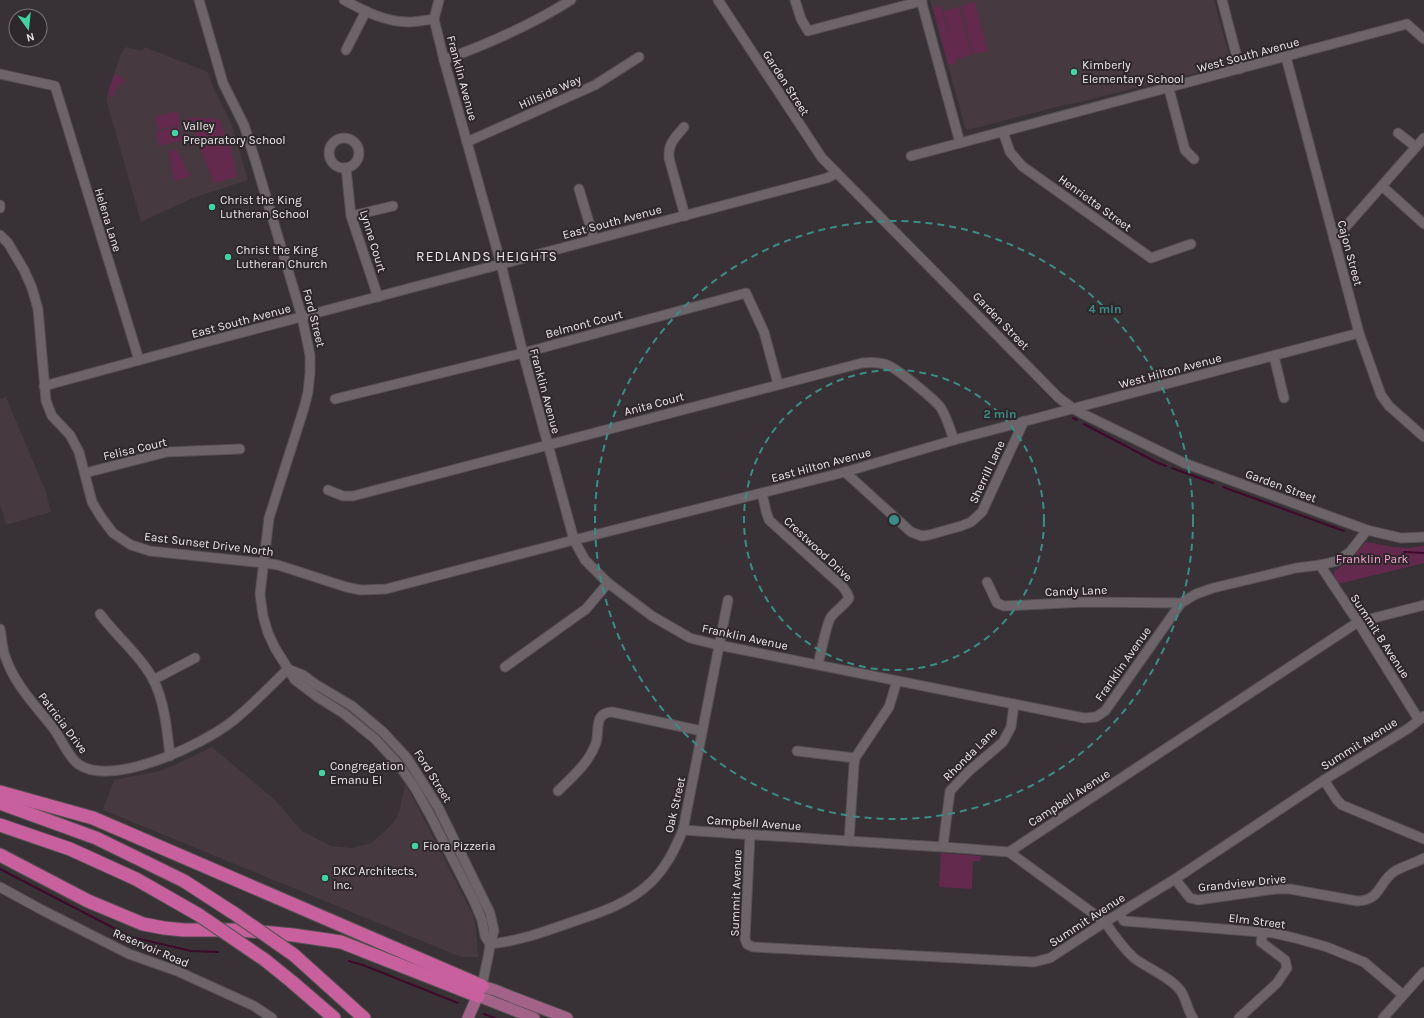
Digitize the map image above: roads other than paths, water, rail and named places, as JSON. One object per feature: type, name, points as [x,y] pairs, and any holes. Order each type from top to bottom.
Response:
[{"type":"highway","points":[[0,792],[93,818],[480,991]]},
{"type":"highway","points":[[0,803],[96,838],[184,881],[294,955],[364,1018]]},
{"type":"highway","points":[[0,825],[70,849],[136,879],[199,916],[265,960],[334,1018]]},
{"type":"highway","points":[[0,855],[88,901],[143,924],[184,930],[240,930],[286,934],[341,942],[480,991]]},
{"type":"main road","points":[[480,991],[495,990],[512,998],[567,1018]]},
{"type":"main road","name":"Ford Street","points":[[468,1018],[480,991]]},
{"type":"main road","points":[[480,991],[534,1018]]},
{"type":"street","name":"Ford Street","points":[[198,0],[223,82],[244,125],[302,317],[310,354],[308,392],[269,518],[260,594],[268,633],[275,648],[295,680],[316,696],[343,713],[375,739],[399,765],[415,788],[429,813],[474,901],[482,920],[485,936],[490,944]]},
{"type":"street","points":[[344,0],[366,11],[390,20],[409,22],[434,19]]},
{"type":"street","name":"Franklin Avenue","points":[[439,0],[434,19],[444,60],[501,264],[547,445],[574,540],[585,560],[608,583],[652,616],[690,638],[718,645],[1084,718],[1096,717],[1105,711],[1181,603],[1196,594],[1213,588],[1296,568],[1337,561],[1350,552],[1366,530]]},
{"type":"street","points":[[444,60],[480,47],[537,20],[571,0]]},
{"type":"street","name":"Garden Street","points":[[718,0],[816,149],[837,173],[1059,398],[1074,408],[1184,463],[1366,530]]},
{"type":"street","points":[[795,0],[801,19],[808,31],[921,1],[960,143]]},
{"type":"street","points":[[1222,0],[1240,69]]},
{"type":"street","points":[[346,50],[366,11]]},
{"type":"street","name":"West South Avenue","points":[[911,156],[1408,24],[1424,39]]},
{"type":"street","name":"Hillside Way","points":[[467,142],[595,85],[638,57]]},
{"type":"street","name":"Cajon Street","points":[[1286,57],[1360,333],[1381,395],[1389,406],[1424,437]]},
{"type":"street","name":"Helena Lane","points":[[0,74],[55,86],[139,360]]},
{"type":"street","points":[[1169,88],[1185,150],[1194,159]]},
{"type":"street","points":[[684,127],[671,143],[669,158],[685,216]]},
{"type":"street","name":"Henrietta Street","points":[[1003,132],[1010,152],[1022,166],[1151,258],[1191,244]]},
{"type":"street","points":[[1398,132],[1416,147]]},
{"type":"street","points":[[1334,239],[1424,138]]},
{"type":"street","name":"Lynne Court","points":[[346,168],[351,216],[378,297]]},
{"type":"street","name":"East South Avenue","points":[[44,386],[827,178],[837,173]]},
{"type":"street","points":[[1382,186],[1424,224]]},
{"type":"street","points":[[579,189],[594,239]]},
{"type":"street","points":[[351,216],[393,206]]},
{"type":"street","name":"East Sunset Drive North","points":[[0,235],[8,243],[24,270],[32,288],[38,309],[46,402],[52,416],[70,436],[79,452],[92,502],[113,533],[131,545],[150,551],[264,562],[278,565],[346,587],[371,590],[386,589],[574,540]]},
{"type":"street","name":"Belmont Court","points":[[335,399],[523,353],[746,293],[764,332],[778,384]]},
{"type":"street","name":"West Hilton Avenue","points":[[1074,408],[1360,333]]},
{"type":"street","points":[[1274,356],[1284,398]]},
{"type":"street","name":"Anita Court","points":[[328,490],[343,496],[354,496],[862,362],[888,365],[897,370],[939,406],[948,421],[954,440]]},
{"type":"street","name":"East Hilton Avenue","points":[[574,540],[844,472],[954,440],[1074,408]]},
{"type":"street","name":"Sherrill Lane","points":[[844,472],[911,532],[922,536],[955,528],[971,522],[982,512],[1024,421]]},
{"type":"street","name":"Felisa Court","points":[[85,473],[167,452],[240,449]]},
{"type":"street","name":"Crestwood Drive","points":[[762,493],[769,520],[847,592],[848,598],[846,603],[837,610],[830,619],[818,664]]},
{"type":"street","points":[[1366,530],[1401,538],[1424,537]]},
{"type":"street","name":"Summit B Avenue","points":[[1320,565],[1422,718]]},
{"type":"street","name":"Candy Lane","points":[[986,582],[997,603],[1004,606],[1085,602],[1181,603]]},
{"type":"street","points":[[505,667],[586,609],[608,583]]},
{"type":"street","name":"Oak Street","points":[[490,944],[513,941],[532,936],[616,906],[634,896],[650,883],[671,857],[683,830],[728,600]]},
{"type":"street","name":"Campbell Avenue","points":[[683,830],[943,846],[1009,852],[1358,622],[1424,605]]},
{"type":"street","points":[[100,614],[153,680],[159,694],[165,717],[170,756]]},
{"type":"street","name":"Patricia Drive","points":[[0,629],[2,656],[21,688],[57,732],[77,763],[88,769],[99,771],[129,768],[170,756],[208,737],[230,722],[288,669]]},
{"type":"street","points":[[153,680],[195,658]]},
{"type":"street","name":"Ford Street","points":[[288,669],[303,675],[352,706],[383,732],[407,758],[423,781],[438,807],[490,913],[494,931],[480,991]]},
{"type":"street","points":[[849,841],[855,758],[889,707],[897,681]]},
{"type":"street","name":"Rhonda Lane","points":[[943,846],[950,791],[969,771],[1003,742],[1011,727],[1014,704]]},
{"type":"street","points":[[558,791],[588,760],[596,743],[599,720],[601,715],[606,712],[702,731]]},
{"type":"street","name":"Summit Avenue","points":[[750,835],[745,939],[747,944],[753,947],[1034,962],[1050,958],[1104,922],[1175,879],[1324,780],[1422,718]]},
{"type":"street","points":[[797,751],[855,758]]},
{"type":"street","points":[[1324,780],[1342,805],[1424,838]]},
{"type":"street","points":[[429,813],[435,815],[445,835],[452,838]]},
{"type":"street","points":[[1009,852],[1104,922],[1134,957],[1181,990],[1189,1012],[1193,1018]]},
{"type":"street","name":"Grandview Drive","points":[[1175,879],[1190,898],[1198,900],[1290,889],[1364,901],[1371,899],[1393,872],[1424,858]]},
{"type":"street","name":"Reservoir Road","points":[[0,887],[129,954],[177,971],[233,996],[254,1006],[272,1018]]},
{"type":"street","name":"Elm Street","points":[[1119,914],[1124,921],[1272,933],[1327,947],[1364,962],[1403,995]]},
{"type":"street","points":[[1239,1018],[1276,983],[1287,968],[1285,960],[1261,942],[1263,932]]},
{"type":"street","points":[[1383,1018],[1424,972]]},
{"type":"waterway","points":[[1073,418],[1077,420]]},
{"type":"waterway","points":[[1084,424],[1166,466]]},
{"type":"waterway","points":[[1172,468],[1213,483]]},
{"type":"waterway","points":[[1223,487],[1344,531]]},
{"type":"waterway","points":[[1404,552],[1424,553]]},
{"type":"waterway","points":[[0,869],[131,937],[191,951],[218,952]]},
{"type":"waterway","points":[[349,961],[363,965],[458,1003]]},
{"type":"waterway","points":[[484,1014],[495,1018]]},
{"type":"place","name":"Kimberly Elementary School","points":[[1074,72]]},
{"type":"place","name":"Valley Preparatory School","points":[[175,133]]},
{"type":"place","name":"Christ the King Lutheran School","points":[[212,207]]},
{"type":"place","name":"Christ the King Lutheran Church","points":[[228,257]]},
{"type":"place","name":"Congregation Emanu El","points":[[322,773]]},
{"type":"place","name":"Fiora Pizzeria","points":[[415,846]]},
{"type":"place","name":"DKC Architects, Inc.","points":[[325,878]]},
{"type":"district","name":"REDLANDS HEIGHTS","points":[[487,256]]},
{"type":"park label","name":"Franklin Park","points":[[1372,559]]}]
